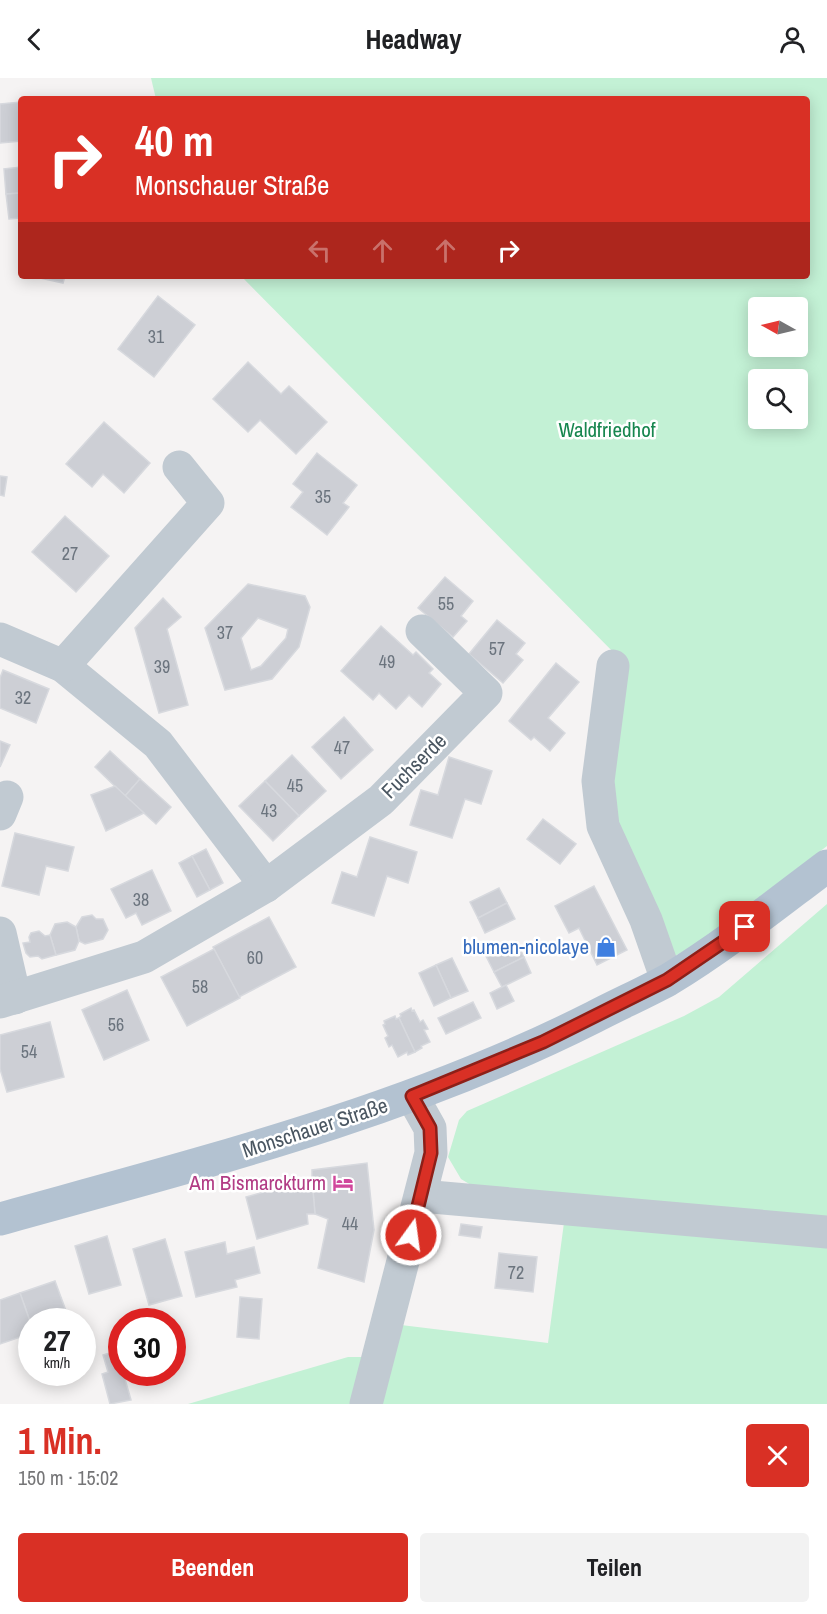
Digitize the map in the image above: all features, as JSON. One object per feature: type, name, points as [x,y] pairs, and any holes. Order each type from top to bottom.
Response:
[{"type":"main road","name":"Monschauer Straße","points":[[0,1219],[236,1153],[412,1096],[543,1042],[667,980],[711,951],[827,866]]},
{"type":"street","points":[[63,666],[208,503],[179,467]]},
{"type":"street","name":"Fuchserde","points":[[0,933],[7,1000],[144,957],[266,886],[381,800],[486,693],[422,631]]},
{"type":"street","points":[[0,639],[63,666],[158,744],[266,886]]},
{"type":"street","points":[[613,666],[598,781],[603,826],[646,920],[667,980]]},
{"type":"street","points":[[366,1404],[431,1153],[430,1128],[412,1096]]},
{"type":"street","points":[[421,1196],[827,1232]]},
{"type":"green space","name":"Waldfriedhof","points":[[151,78],[827,78],[827,846],[704,939],[670,959],[613,823],[608,780],[623,662],[244,279],[810,279],[810,96],[155,96]]},
{"type":"green space","points":[[827,904],[827,1229],[481,1191],[461,1179],[448,1157],[459,1120],[467,1111],[684,1016],[719,997]]},
{"type":"green space","points":[[565,1215],[827,1238],[827,1404],[380,1404],[401,1325],[548,1343]]},
{"type":"green space","points":[[348,1357],[366,1357],[354,1404],[188,1404]]},
{"type":"building","points":[[18,102],[18,141],[0,143],[0,104]]},
{"type":"building","points":[[18,167],[18,193],[6,194],[4,169]]},
{"type":"building","points":[[18,193],[18,218],[9,219],[6,194]]},
{"type":"building","points":[[45,279],[64,279],[63,283]]},
{"type":"building","points":[[158,296],[195,325],[154,377],[118,349]]},
{"type":"building","points":[[248,362],[281,394],[289,386],[327,422],[296,454],[260,420],[248,432],[213,399]]},
{"type":"building","points":[[104,422],[150,463],[124,493],[103,474],[92,487],[66,464]]},
{"type":"building","points":[[317,453],[357,485],[343,503],[349,507],[327,535],[291,507],[303,492],[293,484]]},
{"type":"building","points":[[0,476],[7,477],[4,496],[0,495]]},
{"type":"building","points":[[65,516],[109,556],[76,592],[32,552]]},
{"type":"building","points":[[445,577],[473,601],[461,616],[467,621],[453,637],[418,608]]},
{"type":"building","points":[[248,584],[305,596],[310,607],[299,647],[272,679],[225,690],[205,628]],"holes":[[[258,618],[288,629],[286,638],[261,666],[251,670],[241,638]]]},
{"type":"building","points":[[163,598],[181,617],[167,629],[188,705],[159,713],[135,628]]},
{"type":"building","points":[[497,620],[525,643],[516,654],[523,660],[503,683],[469,654]]},
{"type":"building","points":[[381,626],[413,655],[416,652],[433,669],[429,673],[441,684],[422,707],[409,695],[396,709],[379,693],[373,700],[341,671]]},
{"type":"building","points":[[556,663],[579,682],[548,718],[565,733],[550,751],[534,737],[531,740],[509,721]]},
{"type":"building","points":[[3,670],[49,689],[36,723],[0,708],[0,678]]},
{"type":"building","points":[[344,717],[373,750],[341,779],[312,747]]},
{"type":"building","points":[[0,741],[10,745],[0,767]]},
{"type":"building","points":[[110,751],[140,779],[125,796],[95,767]]},
{"type":"building","points":[[292,755],[326,791],[299,816],[265,781]]},
{"type":"building","points":[[449,757],[492,771],[481,804],[465,799],[452,838],[410,825],[421,790],[438,795]]},
{"type":"building","points":[[140,779],[171,807],[156,824],[125,796]]},
{"type":"building","points":[[265,781],[299,816],[273,841],[239,806]]},
{"type":"building","points":[[115,786],[144,813],[106,831],[91,795]]},
{"type":"building","points":[[543,819],[576,844],[560,864],[527,839]]},
{"type":"building","points":[[15,833],[74,847],[68,871],[46,866],[39,895],[2,886]]},
{"type":"building","points":[[370,837],[417,852],[408,883],[387,876],[374,916],[332,903],[342,872],[357,877]]},
{"type":"building","points":[[206,849],[223,883],[210,890],[192,856]]},
{"type":"building","points":[[192,856],[210,890],[197,897],[179,863]]},
{"type":"building","points":[[152,870],[171,911],[142,925],[136,913],[126,918],[111,889]]},
{"type":"building","points":[[594,886],[627,950],[597,965],[579,928],[569,933],[555,906]]},
{"type":"building","points":[[499,888],[507,903],[478,918],[470,902]]},
{"type":"building","points":[[507,903],[515,919],[485,933],[478,918]]},
{"type":"building","points":[[92,915],[96,919],[103,919],[108,930],[103,939],[85,944],[79,941],[76,927],[82,917]]},
{"type":"building","points":[[269,917],[296,967],[239,997],[213,947]]},
{"type":"building","points":[[67,922],[76,927],[79,941],[75,950],[56,955],[50,935],[55,924]]},
{"type":"building","points":[[39,931],[45,936],[50,935],[56,955],[42,959],[38,956],[30,957],[26,953],[23,943],[30,942],[31,933]]},
{"type":"building","points":[[516,941],[524,957],[494,972],[486,956]]},
{"type":"building","points":[[214,949],[240,998],[187,1026],[161,977]]},
{"type":"building","points":[[524,957],[531,973],[502,987],[494,972]]},
{"type":"building","points":[[452,958],[468,991],[451,998],[436,965]]},
{"type":"building","points":[[436,965],[451,998],[434,1006],[419,973]]},
{"type":"building","points":[[506,985],[514,1001],[497,1009],[490,993]]},
{"type":"building","points":[[127,990],[149,1040],[104,1060],[82,1010]]},
{"type":"building","points":[[473,1002],[481,1018],[446,1034],[438,1018]]},
{"type":"building","points":[[411,1008],[420,1022],[423,1020],[428,1029],[424,1030],[430,1042],[415,1052],[399,1018],[400,1014]]},
{"type":"building","points":[[395,1016],[396,1019],[399,1018],[415,1052],[408,1055],[407,1052],[398,1057],[392,1045],[389,1047],[385,1038],[388,1036],[383,1025],[384,1021]]},
{"type":"building","points":[[50,1022],[64,1077],[7,1092],[0,1069],[0,1035]]},
{"type":"building","points":[[367,1163],[374,1230],[364,1282],[318,1268],[328,1219],[315,1214],[312,1170]]},
{"type":"building","points":[[312,1179],[315,1214],[307,1214],[308,1224],[257,1239],[246,1197]]},
{"type":"building","points":[[461,1224],[482,1227],[480,1238],[459,1235]]},
{"type":"building","points":[[107,1236],[121,1285],[89,1294],[75,1246]]},
{"type":"building","points":[[165,1239],[182,1296],[149,1305],[133,1249]]},
{"type":"building","points":[[225,1242],[227,1254],[254,1247],[260,1273],[235,1280],[237,1287],[196,1297],[185,1252]]},
{"type":"building","points":[[499,1253],[537,1257],[533,1292],[495,1288]]},
{"type":"building","points":[[55,1281],[65,1308],[25,1308],[20,1293]]},
{"type":"building","points":[[20,1293],[25,1308],[18,1308],[18,1338],[0,1344],[0,1300]]},
{"type":"building","points":[[240,1297],[262,1299],[259,1339],[237,1337]]},
{"type":"building","points":[[108,1354],[108,1372],[103,1355]]},
{"type":"building","points":[[108,1372],[108,1386],[127,1386],[131,1400],[110,1404],[102,1374]]},
{"type":"place","name":"blumen-nicolaye","points":[[606,947]]},
{"type":"place","name":"Am Bismarckturm","points":[[343,1183]]},
{"type":"route","points":[[411,1235],[431,1153],[430,1128],[412,1096],[543,1042],[667,980],[745,927]]}]
